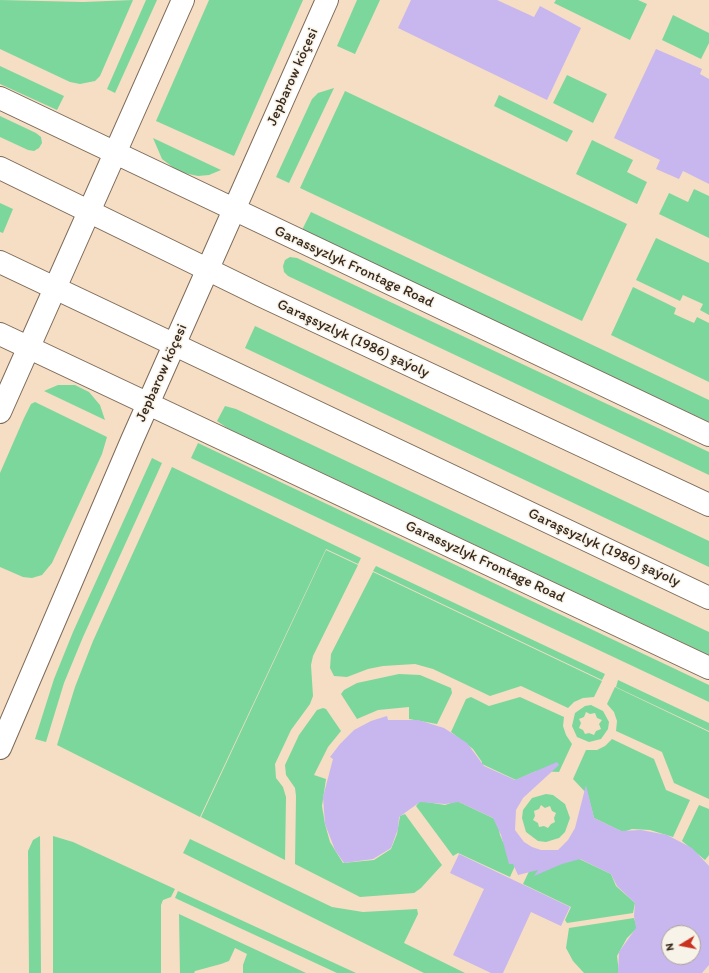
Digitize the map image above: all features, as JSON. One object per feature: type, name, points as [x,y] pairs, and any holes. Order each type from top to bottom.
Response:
[{"type":"street","points":[[0,412],[183,0]]},
{"type":"street","name":"Jepbarow köçesi","points":[[0,748],[174,345],[328,0]]},
{"type":"street","name":"Garassyzlyk Frontage Road","points":[[0,98],[709,434]]},
{"type":"street","name":"Garaşsyzlyk (1986) şaýoly","points":[[0,168],[208,269],[709,505]]},
{"type":"street","name":"Garaşsyzlyk (1986) şaýoly","points":[[0,262],[709,598]]},
{"type":"street","name":"Garassyzlyk Frontage Road","points":[[0,334],[709,668]]},
{"type":"green space","points":[[0,0],[83,2],[133,0],[100,76],[95,81],[80,84],[70,82],[0,49]]},
{"type":"green space","points":[[146,0],[157,0],[115,93],[107,89]]},
{"type":"green space","points":[[209,0],[303,0],[234,156],[156,121]]},
{"type":"green space","points":[[357,0],[380,0],[355,54],[337,46]]},
{"type":"green space","points":[[556,0],[638,0],[647,4],[630,40],[554,3]]},
{"type":"green space","points":[[673,15],[709,33],[709,43],[701,59],[662,40]]},
{"type":"green space","points":[[0,66],[64,96],[57,110],[0,84]]},
{"type":"green space","points":[[567,75],[607,94],[593,123],[553,103]]},
{"type":"green space","points":[[334,88],[289,183],[276,177],[312,99],[318,93]]},
{"type":"green space","points":[[345,91],[627,224],[582,321],[300,188]]},
{"type":"green space","points":[[499,95],[573,131],[567,142],[494,106]]},
{"type":"green space","points":[[0,116],[36,133],[41,137],[42,143],[39,148],[34,151],[28,150],[0,137]]},
{"type":"green space","points":[[153,138],[221,170],[209,175],[198,176],[179,172],[162,159]]},
{"type":"green space","points":[[592,140],[633,160],[627,172],[647,182],[637,204],[576,174]]},
{"type":"green space","points":[[694,189],[709,196],[709,238],[659,214],[669,193],[688,202]]},
{"type":"green space","points":[[0,203],[13,209],[3,233],[0,232]]},
{"type":"green space","points":[[311,212],[709,400],[709,422],[302,230]]},
{"type":"green space","points":[[656,238],[709,263],[709,315],[700,310],[703,304],[683,295],[680,301],[636,280]]},
{"type":"green space","points":[[290,257],[297,258],[709,452],[709,475],[288,276],[284,272],[283,266],[285,260]]},
{"type":"green space","points":[[633,287],[676,308],[674,314],[694,323],[697,317],[709,323],[709,382],[611,335]]},
{"type":"green space","points":[[255,326],[709,541],[709,567],[245,348]]},
{"type":"green space","points":[[58,385],[75,385],[89,392],[100,405],[105,420],[44,391]]},
{"type":"green space","points":[[35,402],[107,437],[102,454],[52,563],[42,575],[32,578],[23,577],[0,567],[0,473],[24,418],[31,404]]},
{"type":"green space","points":[[225,406],[236,409],[709,632],[709,655],[227,428],[217,421]]},
{"type":"green space","points":[[198,443],[709,685],[709,702],[191,458]]},
{"type":"green space","points":[[152,458],[162,463],[83,637],[64,683],[46,742],[35,739],[54,679],[73,632]]},
{"type":"green space","points":[[172,467],[361,558],[358,564],[326,549],[200,817],[57,745],[75,687],[93,641]]},
{"type":"green space","points":[[326,550],[358,565],[313,656],[311,665],[313,696],[310,704],[291,730],[275,764],[276,778],[283,787],[286,797],[285,860],[201,817]]},
{"type":"green space","points":[[376,566],[605,674],[602,680],[373,571]]},
{"type":"green space","points":[[373,572],[602,681],[594,697],[583,698],[574,702],[568,708],[521,686],[490,696],[433,669],[415,664],[383,666],[368,669],[347,677],[334,676],[330,668],[331,654]]},
{"type":"green space","points":[[399,674],[420,675],[451,688],[452,693],[437,724],[409,719],[409,707],[378,710],[357,719],[341,694],[344,690],[357,683]]},
{"type":"green space","points":[[618,680],[709,723],[709,731],[616,687]]},
{"type":"green space","points":[[615,687],[709,732],[709,799],[674,783],[662,752],[616,731],[617,721],[614,712],[607,704]]},
{"type":"green space","points":[[471,697],[489,706],[520,697],[564,717],[563,726],[566,735],[572,744],[559,772],[536,771],[516,780],[482,764],[473,749],[451,732],[466,699]]},
{"type":"green space","points":[[591,705],[603,711],[609,722],[608,729],[601,739],[589,742],[577,737],[572,726],[575,713],[585,706]],"holes":[[[586,712],[590,714],[595,713],[597,718],[602,720],[599,724],[601,729],[596,731],[594,735],[589,733],[585,734],[583,730],[579,728],[581,723],[579,719],[584,717]]]},
{"type":"green space","points":[[323,708],[326,709],[341,731],[328,747],[314,775],[326,779],[322,806],[330,842],[343,863],[374,860],[391,849],[397,834],[400,816],[405,814],[442,865],[421,888],[414,893],[360,897],[295,864],[296,796],[295,788],[286,775],[285,765],[299,735],[317,710]]},
{"type":"green space","points":[[612,739],[654,759],[666,790],[690,800],[673,837],[650,830],[632,829],[623,832],[594,818],[588,795],[573,779],[586,750],[597,750],[605,746]]},
{"type":"green space","points":[[546,794],[553,795],[565,804],[570,818],[565,832],[559,838],[546,842],[538,841],[526,832],[522,818],[523,810],[532,798]],"holes":[[[541,805],[545,808],[550,806],[552,811],[556,813],[554,818],[555,822],[548,828],[544,826],[539,827],[538,823],[533,820],[535,816],[534,811],[539,809]]]},
{"type":"green space","points":[[420,801],[445,805],[457,801],[497,820],[503,842],[518,859],[510,877],[458,853],[453,856],[416,806]]},
{"type":"green space","points":[[699,805],[709,809],[709,855],[705,860],[682,841]]},
{"type":"green space","points":[[40,836],[41,973],[29,973],[28,851],[33,840]]},
{"type":"green space","points":[[53,836],[73,842],[175,889],[171,897],[163,900],[161,905],[161,973],[53,973]]},
{"type":"green space","points":[[190,839],[332,907],[363,912],[417,909],[418,914],[404,943],[465,973],[424,973],[183,853]]},
{"type":"green space","points":[[575,857],[611,874],[616,886],[635,903],[633,913],[567,923],[565,920],[571,907],[523,884],[532,865],[554,866]]},
{"type":"green space","points":[[178,891],[356,973],[337,973],[175,898]]},
{"type":"green space","points":[[179,914],[306,973],[243,973],[243,965],[247,954],[235,948],[229,961],[195,971],[194,973],[180,973]]},
{"type":"green space","points":[[634,918],[637,928],[627,938],[617,956],[619,973],[584,973],[573,961],[566,948],[569,928]]},
{"type":"building","points":[[411,0],[497,0],[534,17],[540,6],[581,28],[547,100],[398,28]]},
{"type":"building","points":[[656,49],[702,69],[700,74],[709,79],[709,184],[683,171],[679,179],[656,169],[660,160],[614,138]]},
{"type":"building","points":[[387,716],[388,720],[418,720],[444,728],[467,743],[484,766],[515,780],[557,762],[559,765],[523,798],[516,810],[515,830],[524,842],[532,847],[541,850],[558,850],[568,840],[575,828],[586,785],[594,818],[621,831],[641,830],[667,835],[692,848],[709,866],[709,965],[702,973],[618,973],[619,952],[636,928],[634,916],[635,903],[617,886],[611,874],[580,859],[562,864],[534,876],[538,870],[518,875],[513,864],[509,864],[501,835],[493,818],[459,802],[445,804],[420,802],[399,817],[398,829],[391,848],[373,859],[344,863],[335,850],[325,824],[323,797],[333,759],[330,757],[354,730],[371,721]]},
{"type":"building","points":[[459,854],[570,907],[561,926],[531,912],[503,973],[491,973],[453,955],[484,889],[450,873]]}]
